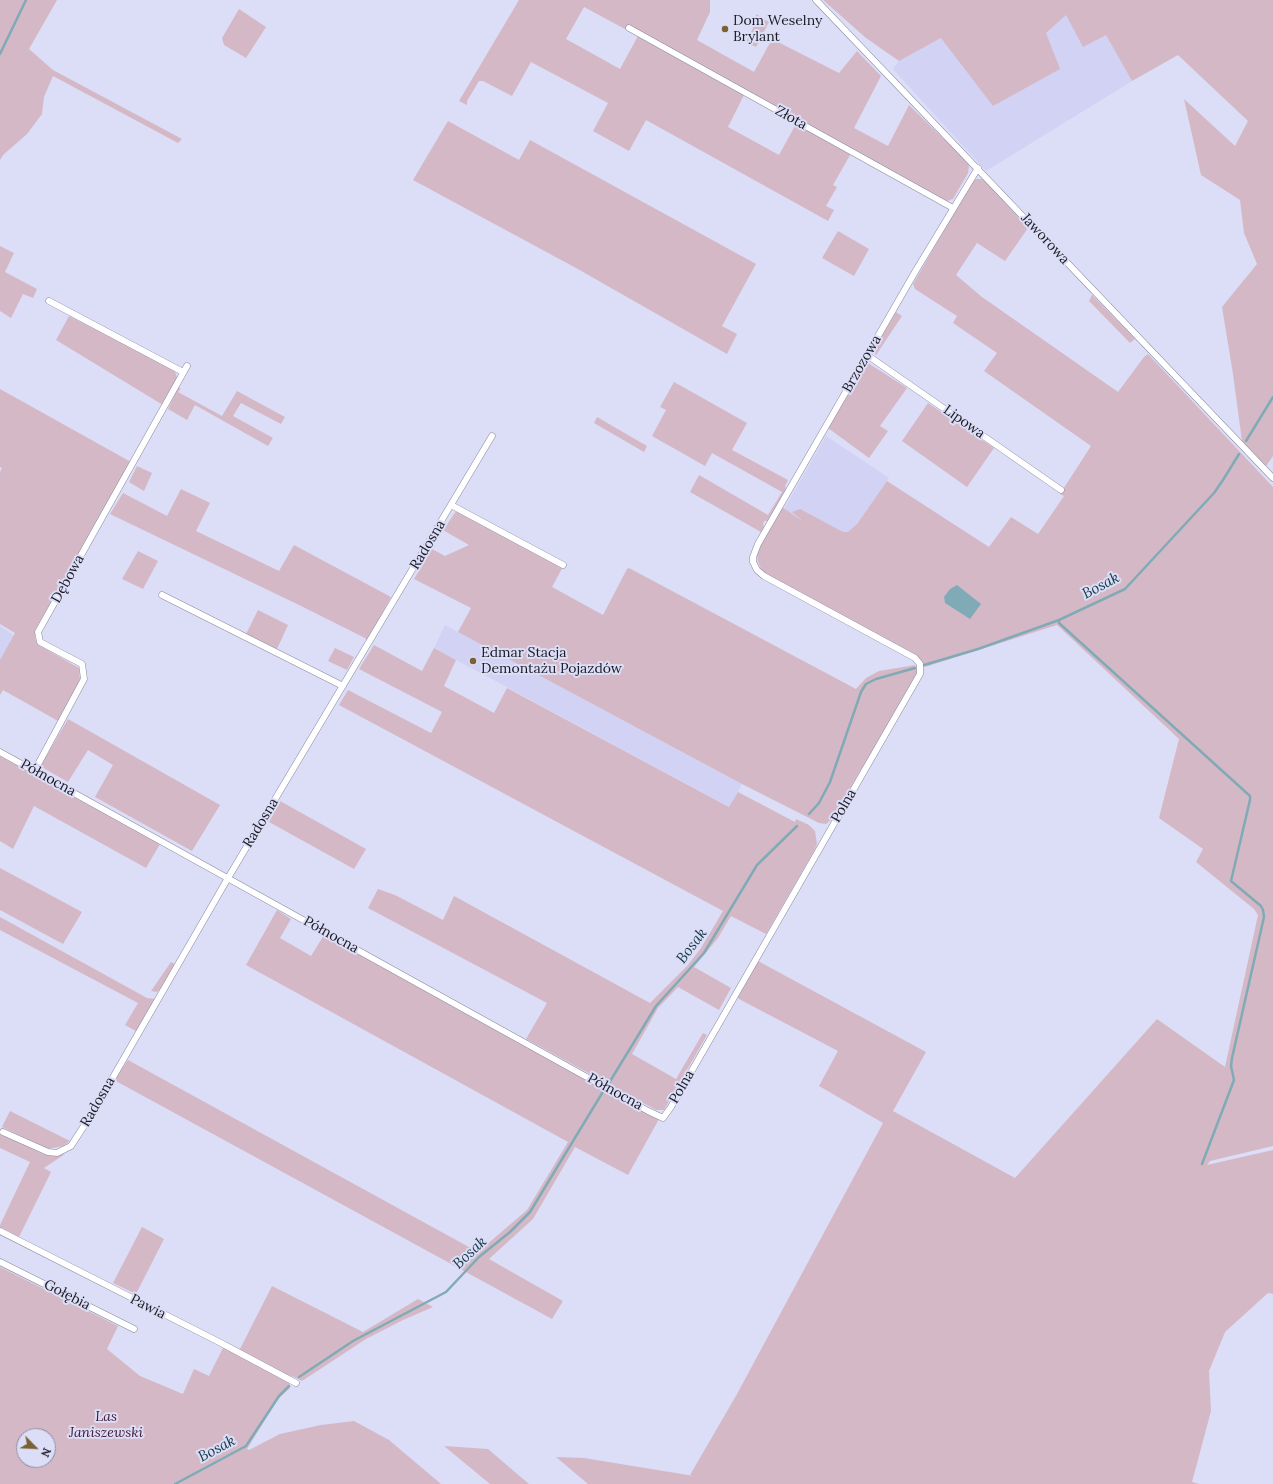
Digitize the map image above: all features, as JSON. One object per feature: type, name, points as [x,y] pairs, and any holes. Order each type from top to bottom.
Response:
[{"type":"street","name":"Jaworowa","points":[[816,0],[1273,478]]},
{"type":"street","name":"Złota","points":[[630,28],[953,208]]},
{"type":"street","name":"Brzozowa","points":[[753,562],[753,557],[758,544],[953,208],[978,168]]},
{"type":"street","points":[[48,301],[183,372]]},
{"type":"street","name":"Lipowa","points":[[867,355],[1061,490]]},
{"type":"street","name":"Dębowa","points":[[35,770],[84,679],[82,664],[40,642],[38,632],[187,366]]},
{"type":"street","name":"Radosna","points":[[3,1132],[48,1152],[57,1153],[71,1146],[93,1112],[228,878],[492,436]]},
{"type":"street","points":[[451,505],[563,565]]},
{"type":"street","name":"Polna","points":[[663,1118],[920,674],[920,664],[914,658],[764,576],[757,570],[753,562]]},
{"type":"street","points":[[162,595],[343,686]]},
{"type":"street","name":"Północna","points":[[0,752],[663,1118]]},
{"type":"street","name":"Pawia","points":[[0,1231],[221,1343],[296,1383]]},
{"type":"street","name":"Gołębia","points":[[0,1262],[134,1329]]},
{"type":"shaded area","points":[[1066,14],[1106,34],[1132,81],[986,171],[893,69],[899,61],[941,38],[1046,33]]},
{"type":"shaded area","points":[[826,436],[889,478],[842,545],[784,509]]},
{"type":"shaded area","points":[[957,585],[981,604],[970,619],[945,603],[944,597],[950,589]]},
{"type":"shaded area","name":"Edmar Stacja Demontażu Pojazdów","points":[[445,625],[742,784],[730,807],[434,648]]},
{"type":"shaded area","points":[[0,626],[15,636],[0,662]]},
{"type":"green space","points":[[0,0],[57,0],[29,49],[53,70],[182,139],[178,143],[53,76],[44,97],[42,114],[27,134],[3,155],[0,160]]},
{"type":"green space","points":[[519,0],[710,0],[710,12],[697,40],[754,72],[772,39],[839,73],[857,51],[881,76],[854,128],[888,146],[909,105],[964,159],[969,166],[968,173],[953,199],[947,201],[853,150],[833,185],[837,187],[826,206],[834,210],[828,221],[646,120],[629,151],[593,131],[608,103],[531,62],[512,96],[483,81],[479,81],[467,101],[467,105],[459,101]],"holes":[[[584,7],[638,36],[620,69],[566,39]],[[746,91],[796,124],[779,155],[728,127]]]},
{"type":"green space","points":[[823,0],[1273,0],[1273,456],[1266,466],[1242,441],[1222,307],[1257,264],[1244,233],[1240,200],[1201,175],[1184,99],[1235,146],[1248,121],[1178,55],[1132,81],[1106,35],[1083,47],[1066,15],[1046,33],[1060,69],[993,106],[941,38],[899,61],[866,38]]},
{"type":"green space","points":[[239,9],[266,27],[246,58],[224,45],[222,38]]},
{"type":"green space","points":[[756,14],[769,22],[756,47],[746,42],[756,22]]},
{"type":"green space","points":[[448,121],[519,160],[530,140],[756,264],[722,326],[737,334],[727,354],[576,268],[413,180]]},
{"type":"green space","points":[[976,179],[982,179],[987,183],[1028,228],[1005,261],[977,243],[956,275],[982,297],[1118,392],[1144,357],[1148,354],[1273,487],[1273,1146],[1210,1161],[1207,1165],[1273,1150],[1273,1294],[1268,1293],[1225,1332],[1209,1371],[1211,1411],[1192,1482],[1199,1484],[588,1484],[556,1457],[584,1458],[694,1476],[690,1475],[737,1394],[883,1123],[819,1086],[838,1051],[739,999],[737,996],[758,961],[926,1052],[893,1111],[1015,1178],[1157,1019],[1225,1067],[1258,915],[1254,909],[1196,862],[1203,849],[1159,818],[1179,739],[1057,625],[925,667],[921,660],[767,575],[761,569],[758,562],[757,555],[761,543],[782,507],[804,522],[792,512],[800,509],[843,532],[848,532],[857,524],[887,481],[989,547],[1011,517],[1038,534],[1064,496],[1060,494],[1091,446],[984,371],[997,353],[953,323],[957,316],[915,289],[913,284],[972,182]]},
{"type":"green space","points":[[838,231],[869,249],[854,276],[822,258]]},
{"type":"green space","points":[[0,246],[14,253],[5,272],[37,289],[33,298],[23,294],[11,318],[0,311]]},
{"type":"green space","points":[[1092,295],[1135,339],[1130,343],[1089,301]]},
{"type":"green space","points":[[896,312],[902,316],[876,355],[873,351]]},
{"type":"green space","points":[[69,316],[172,368],[175,371],[177,378],[163,405],[56,340]]},
{"type":"green space","points":[[868,363],[907,388],[880,426],[888,431],[869,458],[828,428]]},
{"type":"green space","points":[[674,382],[747,423],[732,450],[788,480],[785,486],[786,489],[768,521],[764,521],[764,527],[761,532],[690,492],[699,475],[768,515],[782,492],[712,453],[705,466],[652,436],[666,410],[660,407]]},
{"type":"green space","points":[[178,388],[181,388],[178,392],[222,416],[237,391],[285,417],[281,424],[241,403],[233,416],[273,438],[268,446],[195,405],[187,420],[168,409]]},
{"type":"green space","points":[[0,389],[131,462],[35,630],[37,644],[79,668],[80,681],[58,721],[3,690],[0,695],[0,660],[15,633],[0,624],[0,472],[2,468],[0,467]]},
{"type":"green space","points":[[928,403],[994,448],[967,487],[902,441]]},
{"type":"green space","points":[[597,417],[647,446],[644,452],[594,423]]},
{"type":"green space","points":[[137,466],[152,473],[144,491],[129,482]]},
{"type":"green space","points":[[181,489],[210,503],[196,531],[279,571],[294,545],[391,597],[367,641],[365,638],[299,605],[110,514],[123,493],[167,516]]},
{"type":"green space","points":[[459,507],[565,563],[552,587],[603,615],[627,569],[629,568],[856,689],[866,678],[879,671],[915,665],[917,670],[916,677],[831,820],[826,824],[819,823],[742,784],[458,632],[471,608],[414,579],[432,549],[445,556],[469,545],[443,530]]},
{"type":"green space","points":[[138,551],[158,561],[143,589],[122,579]]},
{"type":"green space","points":[[258,610],[288,625],[277,649],[246,634]]},
{"type":"green space","points":[[374,645],[422,671],[434,648],[456,660],[444,686],[494,713],[507,688],[729,807],[738,792],[795,822],[796,819],[809,825],[815,831],[817,844],[814,851],[766,934],[731,916],[718,938],[694,967],[731,988],[719,1010],[678,987],[658,1008],[632,1054],[676,1079],[703,1033],[707,1035],[664,1110],[656,1110],[526,1039],[547,1003],[368,908],[378,889],[395,895],[443,920],[454,896],[650,1003],[688,965],[701,948],[723,911],[339,705],[348,690],[431,733],[442,712],[359,669]]},
{"type":"green space","points":[[335,648],[354,657],[347,670],[328,661]]},
{"type":"green space","points":[[68,719],[220,805],[192,851],[95,797],[113,765],[88,750],[68,782],[45,769],[41,765]]},
{"type":"green space","points":[[0,756],[160,844],[146,868],[34,806],[13,849],[0,841]]},
{"type":"green space","points":[[280,801],[366,849],[354,869],[269,822]]},
{"type":"green space","points":[[0,868],[82,912],[63,944],[0,910]]},
{"type":"green space","points":[[277,910],[291,919],[280,938],[311,956],[324,935],[659,1119],[628,1175],[575,1147],[533,1219],[489,1259],[563,1301],[552,1319],[114,1080],[128,1060],[478,1252],[527,1210],[568,1142],[246,965]]},
{"type":"green space","points":[[0,917],[147,998],[155,999],[136,1031],[125,1025],[138,1003],[0,930]]},
{"type":"green space","points":[[171,962],[175,964],[161,988],[157,992],[151,991]]},
{"type":"green space","points":[[10,1111],[70,1141],[63,1146],[48,1149],[2,1127]]},
{"type":"green space","points":[[0,1132],[43,1154],[53,1156],[65,1154],[44,1168],[51,1172],[19,1237],[0,1227],[0,1225],[30,1162],[0,1148]]},
{"type":"green space","points":[[142,1227],[164,1239],[136,1294],[113,1283]]},
{"type":"green space","name":"Las Janiszewski","points":[[0,1267],[118,1326],[107,1349],[140,1376],[183,1394],[194,1369],[209,1376],[226,1342],[240,1349],[272,1286],[363,1332],[418,1299],[433,1307],[366,1339],[302,1381],[292,1376],[289,1382],[290,1388],[278,1399],[247,1449],[249,1450],[280,1434],[321,1425],[354,1421],[389,1440],[441,1484],[0,1484]]},
{"type":"green space","points":[[444,1446],[488,1449],[529,1484],[490,1484]]},
{"type":"waterway","points":[[0,54],[26,0]]},
{"type":"waterway","name":"Bosak","points":[[1246,441],[1273,397]]},
{"type":"waterway","name":"Bosak","points":[[924,665],[978,649],[1059,620],[1125,589],[1214,493],[1239,454]]},
{"type":"waterway","points":[[1059,620],[1059,623],[1250,796],[1231,881],[1261,906],[1264,917],[1232,1058],[1231,1066],[1234,1080],[1202,1164]]},
{"type":"waterway","name":"Bosak","points":[[809,814],[819,803],[830,782],[861,692],[866,684],[876,679],[915,668]]},
{"type":"waterway","name":"Bosak","points":[[609,1083],[656,1006],[704,953],[757,865],[797,826]]},
{"type":"waterway","name":"Bosak","points":[[299,1377],[353,1341],[446,1292],[479,1257],[510,1232],[530,1212],[604,1090]]},
{"type":"waterway","name":"Bosak","points":[[175,1484],[246,1446],[279,1396],[289,1386]]},
{"type":"place","name":"Dom Weselny Brylant","points":[[725,29]]},
{"type":"place","name":"Edmar Stacja Demontażu Pojazdów","points":[[473,661]]}]
